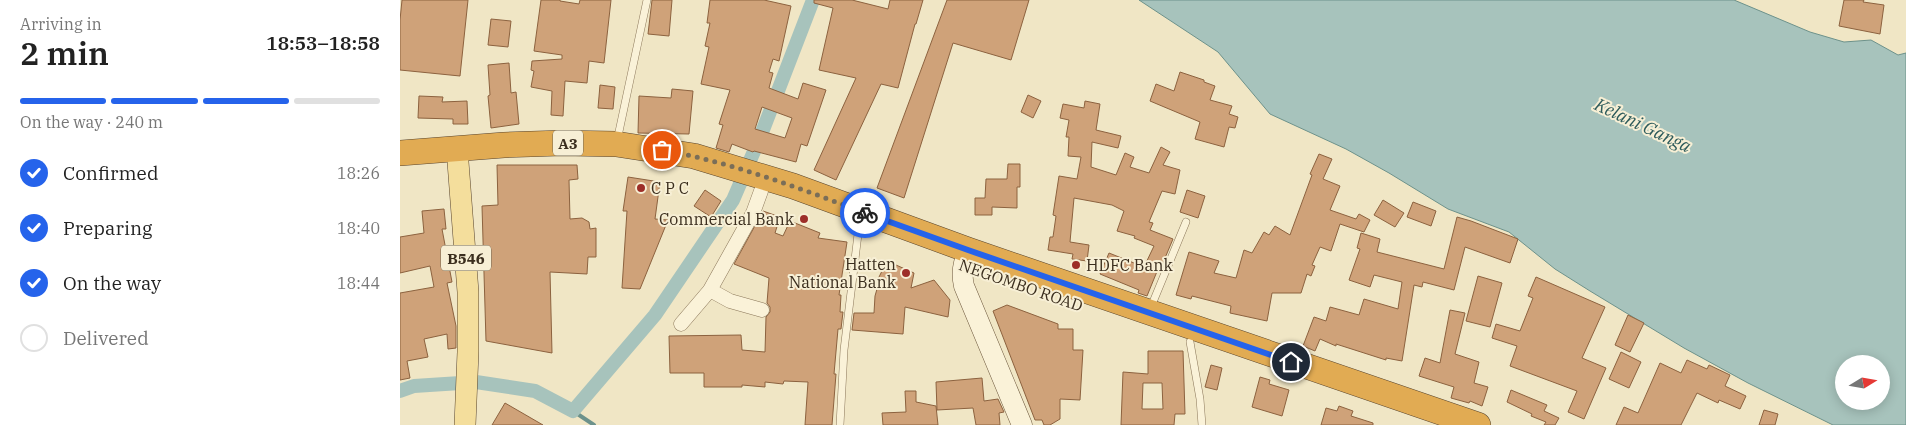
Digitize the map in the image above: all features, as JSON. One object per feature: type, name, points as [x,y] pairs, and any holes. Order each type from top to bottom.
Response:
[{"type":"highway","name":"NEGOMBO ROAD","points":[[400,168],[458,156],[552,143],[616,144],[694,156],[733,175],[859,226],[1149,312],[1478,425]]},
{"type":"highway","name":"NEGOMBO ROAD","points":[[400,152],[530,159],[599,158],[631,161],[701,173],[733,175]]},
{"type":"highway","name":"NEGOMBO ROAD","points":[[759,186],[965,258],[1190,342],[1430,425]]},
{"type":"main road","name":"B546","points":[[458,156],[468,292],[465,420]]},
{"type":"street","points":[[682,324],[710,290],[753,213],[759,186]]},
{"type":"street","points":[[965,258],[962,275],[964,286],[1022,425]]},
{"type":"street","points":[[710,290],[730,301],[762,310]]},
{"type":"lane","points":[[616,144],[647,0]]},
{"type":"lane","points":[[1149,312],[1186,222]]},
{"type":"lane","points":[[840,425],[844,350],[859,226]]},
{"type":"lane","points":[[1190,342],[1200,399],[1202,425]]},
{"type":"water","name":"Kelani Ganga","points":[[1139,0],[1734,0],[1810,32],[1844,42],[1871,40],[1898,55],[1906,53],[1906,425],[1833,425],[1748,383],[1684,348],[1555,269],[1509,232],[1448,209],[1346,149],[1270,114],[1218,52]]},
{"type":"building","points":[[402,0],[468,0],[460,76],[400,70]]},
{"type":"building","points":[[541,0],[560,0],[579,4],[580,0],[611,0],[604,63],[589,61],[587,83],[565,81],[563,116],[551,115],[552,91],[531,87],[534,71],[531,70],[532,61],[562,59],[562,55],[534,51]]},
{"type":"building","points":[[652,0],[672,0],[669,36],[648,34]]},
{"type":"building","points":[[710,0],[764,0],[791,6],[779,61],[773,59],[769,72],[773,73],[769,88],[798,99],[803,83],[826,90],[807,146],[801,144],[796,162],[753,152],[732,144],[729,152],[716,148],[723,125],[719,124],[730,90],[701,84],[709,47],[705,46],[710,23],[707,23]],"holes":[[[762,107],[792,118],[785,138],[755,129]]]},
{"type":"building","points":[[814,0],[852,0],[888,9],[890,0],[923,0],[898,88],[881,84],[836,180],[814,170],[856,78],[819,70],[833,8],[814,3]]},
{"type":"building","points":[[947,0],[1029,0],[1011,60],[953,43],[904,198],[877,188]]},
{"type":"building","points":[[1844,0],[1864,0],[1863,2],[1884,5],[1880,34],[1839,26]]},
{"type":"building","points":[[491,19],[511,21],[508,47],[488,45]]},
{"type":"building","points":[[509,63],[511,93],[516,92],[519,124],[491,128],[488,65]]},
{"type":"building","points":[[1180,72],[1215,86],[1210,100],[1232,106],[1229,114],[1238,117],[1235,128],[1229,127],[1224,147],[1195,139],[1200,122],[1150,101],[1156,84],[1174,91]]},
{"type":"building","points":[[600,85],[615,87],[613,109],[598,108]]},
{"type":"building","points":[[672,89],[693,91],[689,134],[638,133],[639,96],[671,98]]},
{"type":"building","points":[[1028,95],[1041,101],[1033,118],[1021,112]]},
{"type":"building","points":[[419,96],[443,97],[442,102],[467,101],[468,124],[453,124],[453,119],[418,118]]},
{"type":"building","points":[[1085,101],[1100,104],[1096,130],[1121,136],[1118,148],[1092,142],[1091,167],[1116,175],[1125,153],[1134,157],[1130,167],[1149,173],[1161,147],[1170,152],[1163,165],[1180,170],[1175,194],[1162,191],[1149,222],[1153,223],[1150,230],[1173,239],[1147,296],[1138,293],[1139,290],[1100,274],[1109,253],[1144,267],[1154,246],[1134,238],[1135,236],[1117,231],[1124,211],[1112,205],[1074,198],[1070,242],[1089,245],[1087,261],[1072,259],[1073,254],[1048,250],[1050,237],[1053,237],[1056,216],[1053,215],[1059,176],[1077,179],[1081,157],[1068,156],[1069,137],[1066,137],[1069,120],[1060,118],[1063,104],[1084,108]]},
{"type":"building","points":[[1319,154],[1332,159],[1323,179],[1340,186],[1330,210],[1356,219],[1359,214],[1370,220],[1364,232],[1340,224],[1331,251],[1320,247],[1312,265],[1315,266],[1311,276],[1307,274],[1301,293],[1272,293],[1267,321],[1230,313],[1231,306],[1192,296],[1191,299],[1176,295],[1189,252],[1219,261],[1214,273],[1236,278],[1244,250],[1252,253],[1264,232],[1269,235],[1275,226],[1290,235],[1312,175],[1310,174]]},
{"type":"building","points":[[1008,164],[1020,164],[1020,187],[1017,187],[1017,208],[992,207],[992,215],[975,215],[975,198],[985,198],[986,179],[1007,179]]},
{"type":"building","points":[[497,165],[577,165],[578,179],[569,180],[570,219],[582,218],[589,222],[590,229],[596,228],[596,257],[588,257],[587,274],[550,272],[552,353],[486,341],[482,206],[498,205]]},
{"type":"building","points":[[628,177],[660,182],[655,219],[668,220],[640,289],[622,288],[627,211],[623,211]]},
{"type":"building","points":[[705,190],[721,201],[711,217],[694,206]]},
{"type":"building","points":[[1187,190],[1205,196],[1198,218],[1180,212]]},
{"type":"building","points":[[1383,200],[1404,213],[1395,227],[1374,215]]},
{"type":"building","points":[[1413,202],[1436,211],[1431,226],[1407,217]]},
{"type":"building","points":[[444,209],[446,229],[442,229],[452,282],[447,283],[456,326],[456,348],[448,349],[447,334],[424,339],[428,357],[407,361],[410,378],[400,380],[400,293],[434,287],[430,266],[400,273],[400,237],[424,233],[422,211]]},
{"type":"building","points":[[763,211],[780,217],[775,233],[783,236],[790,221],[820,233],[818,238],[847,242],[839,295],[841,295],[840,312],[843,312],[841,329],[838,329],[832,425],[805,425],[808,382],[784,381],[783,384],[765,382],[765,387],[742,385],[742,387],[704,387],[704,373],[670,373],[669,336],[741,335],[742,350],[765,352],[766,317],[770,312],[770,307],[767,303],[769,278],[734,264]]},
{"type":"building","points":[[1457,217],[1518,239],[1510,263],[1465,247],[1454,290],[1423,282],[1422,287],[1414,285],[1402,361],[1386,358],[1386,360],[1336,344],[1336,346],[1320,339],[1315,351],[1303,346],[1314,317],[1326,321],[1330,307],[1359,315],[1364,299],[1398,309],[1402,282],[1374,275],[1370,287],[1349,280],[1360,249],[1357,248],[1361,233],[1380,239],[1377,252],[1444,269]]},
{"type":"building","points":[[887,261],[914,273],[911,288],[934,280],[950,300],[948,317],[905,307],[903,334],[852,330],[854,313],[874,313],[875,296],[879,282],[877,281]]},
{"type":"building","points":[[1478,276],[1502,283],[1490,327],[1466,321]]},
{"type":"building","points":[[1536,277],[1605,307],[1582,358],[1606,368],[1584,419],[1568,412],[1577,391],[1510,366],[1517,346],[1492,338],[1496,324],[1520,331],[1533,298],[1528,296]]},
{"type":"building","points":[[1007,305],[1058,324],[1058,329],[1073,329],[1073,350],[1083,350],[1080,400],[1060,399],[1060,419],[1050,425],[1044,425],[1042,420],[1035,420],[993,311]]},
{"type":"building","points":[[1450,310],[1465,313],[1455,354],[1479,362],[1474,383],[1488,387],[1482,406],[1470,401],[1469,403],[1451,398],[1454,387],[1419,376],[1425,358],[1440,363]]},
{"type":"building","points":[[1628,315],[1644,323],[1630,352],[1615,345]]},
{"type":"building","points":[[1148,351],[1183,351],[1185,414],[1175,414],[1174,425],[1121,425],[1123,372],[1148,374]],"holes":[[[1143,383],[1162,383],[1163,409],[1142,409]]]},
{"type":"building","points":[[1621,352],[1641,362],[1629,388],[1609,379]]},
{"type":"building","points":[[1687,360],[1707,369],[1709,365],[1730,375],[1725,386],[1746,396],[1740,409],[1719,400],[1718,403],[1697,393],[1681,425],[1616,425],[1624,407],[1638,413],[1660,363],[1681,373]]},
{"type":"building","points":[[1211,365],[1222,368],[1217,390],[1205,387]]},
{"type":"building","points":[[1260,377],[1270,380],[1269,384],[1289,390],[1282,416],[1252,407]]},
{"type":"building","points":[[982,378],[984,401],[998,399],[1004,412],[999,413],[1000,425],[976,425],[973,408],[937,410],[936,382]]},
{"type":"building","points":[[1511,390],[1547,405],[1544,411],[1559,418],[1555,425],[1544,425],[1546,422],[1531,416],[1532,414],[1507,402]]},
{"type":"building","points":[[905,391],[916,391],[916,402],[936,406],[938,425],[883,425],[882,413],[906,412]]},
{"type":"building","points":[[505,403],[543,425],[492,425]]},
{"type":"building","points":[[1339,406],[1353,411],[1351,416],[1373,423],[1373,425],[1321,425],[1326,408],[1337,411]]},
{"type":"building","points":[[1764,410],[1778,414],[1775,425],[1759,425]]},
{"type":"waterway","points":[[400,391],[414,386],[476,382],[535,391],[573,411],[655,315],[733,200],[761,135],[813,0]]},
{"type":"waterway","points":[[573,411],[594,425]]},
{"type":"way so far","points":[[662,150],[694,156],[793,186],[865,213]]},
{"type":"place","name":"C P C","points":[[641,188]]},
{"type":"place","name":"Commercial Bank","points":[[804,219]]},
{"type":"place","name":"HDFC Bank","points":[[1076,265]]},
{"type":"place","name":"Hatten National Bank","points":[[906,273]]},
{"type":"route","points":[[865,213],[1291,362]]}]
